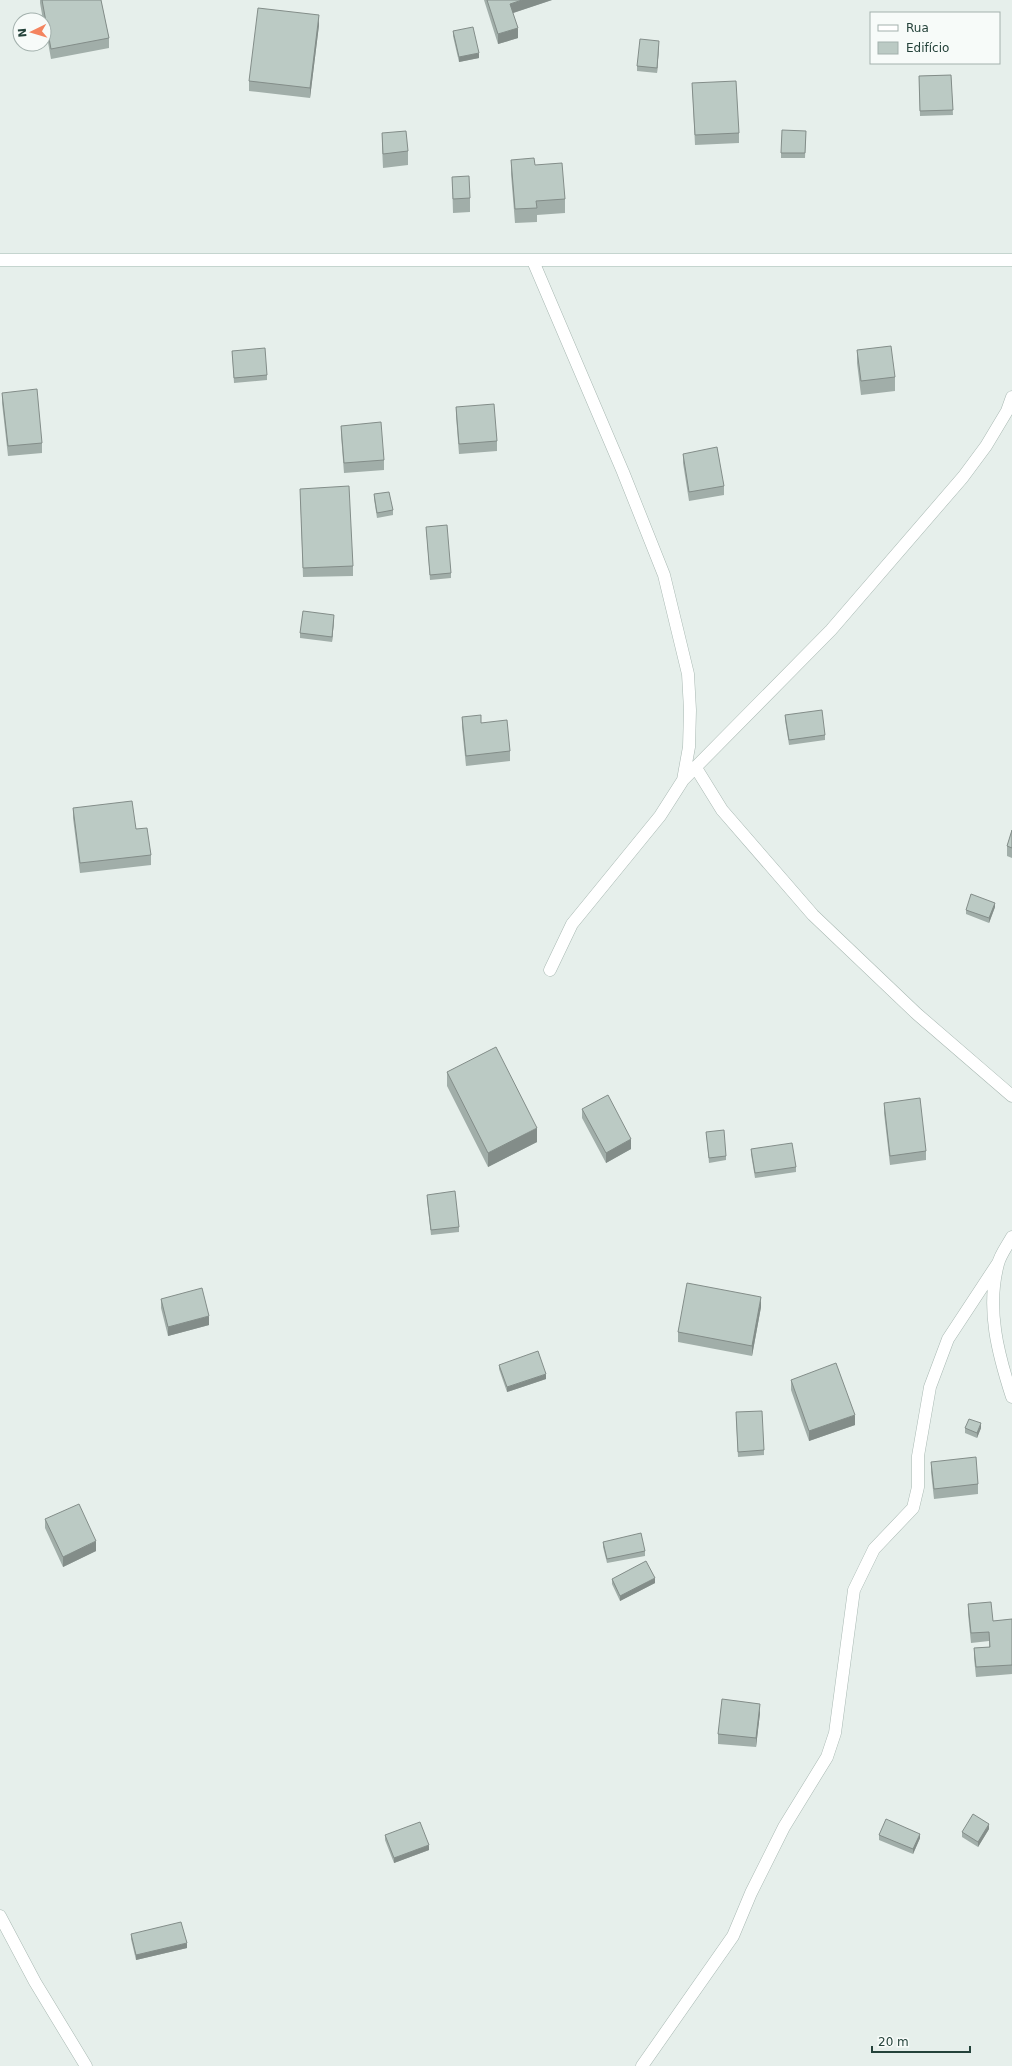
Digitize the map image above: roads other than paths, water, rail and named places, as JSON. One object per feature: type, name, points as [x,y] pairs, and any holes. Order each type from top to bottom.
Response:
[{"type":"street","points":[[0,260],[1012,260]]},
{"type":"street","points":[[533,261],[623,472],[664,575],[688,674],[689,747],[683,780]]},
{"type":"street","points":[[550,970],[572,924],[660,816],[683,780],[831,630],[963,477],[986,446],[1007,411],[1012,397]]},
{"type":"street","points":[[696,768],[722,810],[813,915],[917,1014],[1012,1096]]},
{"type":"street","points":[[642,2066],[733,1936],[751,1893],[784,1827],[827,1758],[835,1733],[854,1590],[874,1549],[913,1508],[918,1487],[918,1456],[930,1387],[948,1339],[998,1263],[1012,1237]]},
{"type":"street","points":[[998,1263],[992,1293],[994,1332],[1012,1397]]},
{"type":"street","points":[[0,1916],[35,1982],[86,2066]]}]
